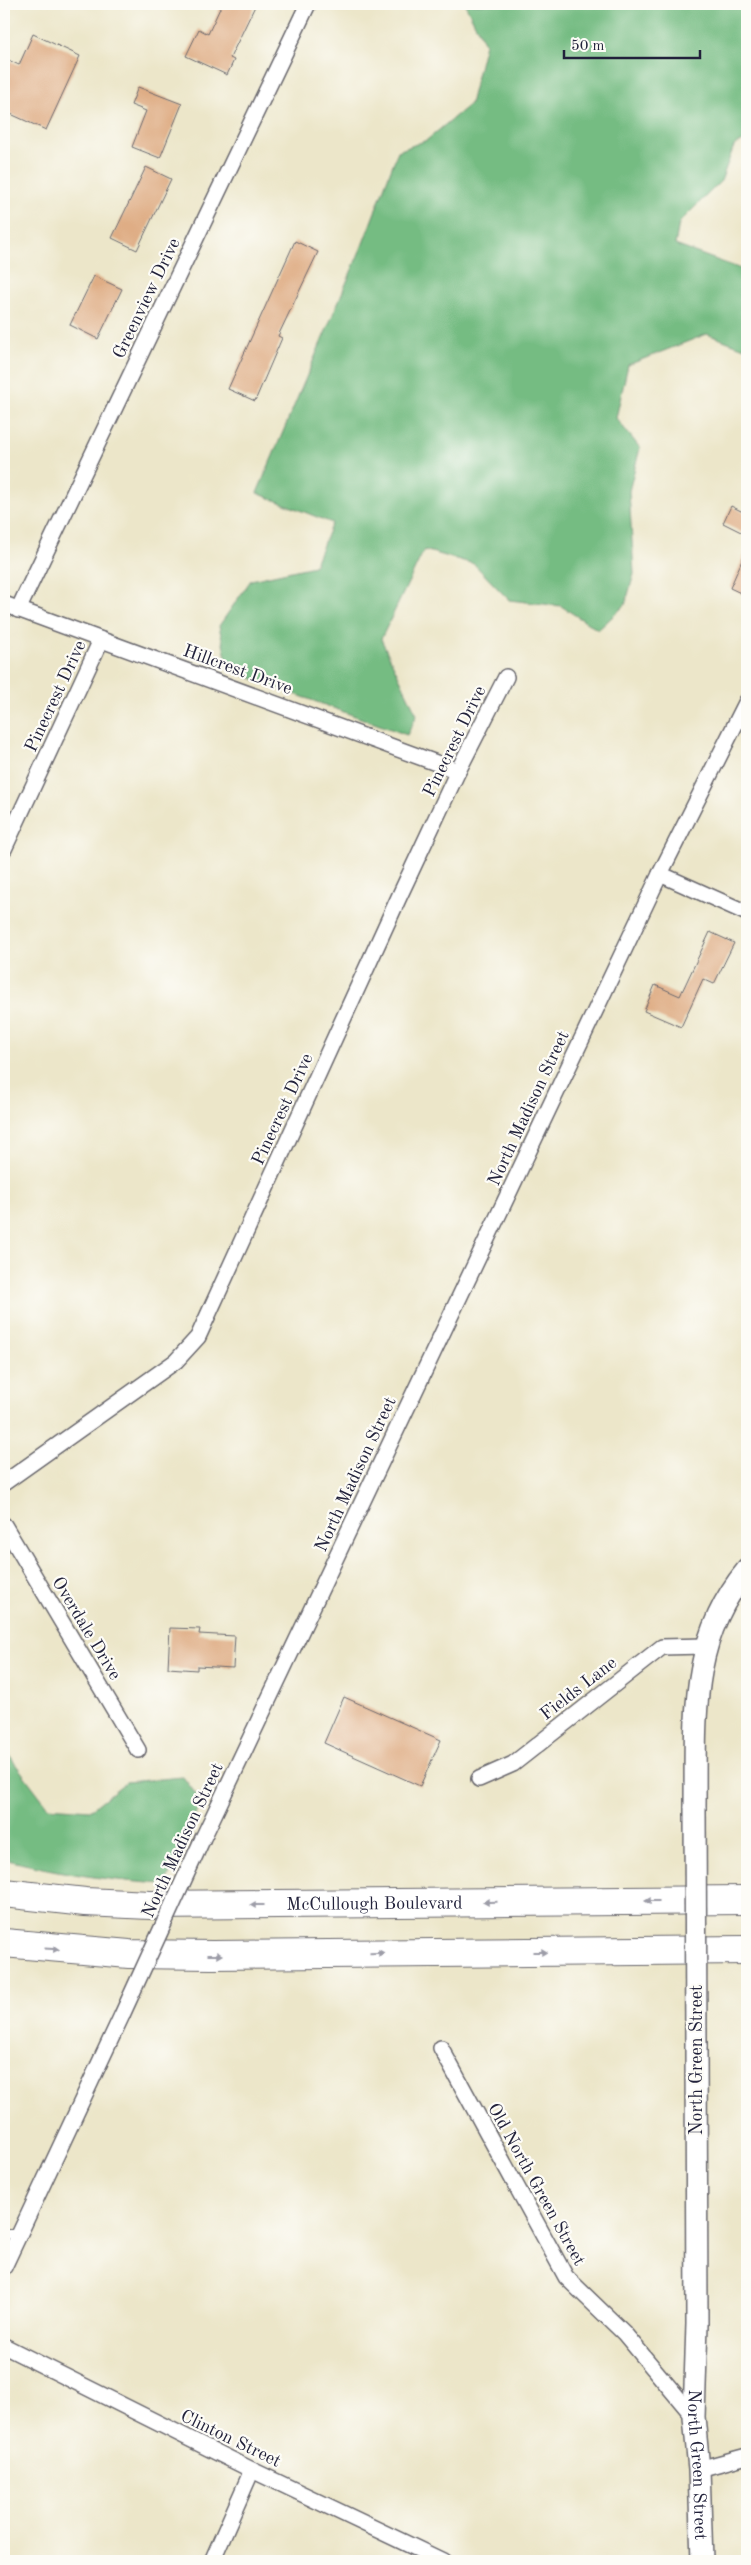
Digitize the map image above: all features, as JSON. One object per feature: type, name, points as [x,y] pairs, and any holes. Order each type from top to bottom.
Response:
[{"type":"highway","points":[[4,1880],[85,1902]]},
{"type":"highway","name":"McCullough Boulevard","points":[[4,1893],[85,1902],[159,1905],[747,1900]]},
{"type":"highway","points":[[4,1943],[129,1954],[747,1950]]},
{"type":"street","name":"Greenview Drive","points":[[18,610],[308,4]]},
{"type":"street","name":"Hillcrest Drive","points":[[4,604],[302,712],[458,771]]},
{"type":"street","name":"Pinecrest Drive","points":[[4,848],[101,640]]},
{"type":"street","name":"Pinecrest Drive","points":[[4,1483],[176,1361],[198,1336],[458,771],[506,677]]},
{"type":"street","name":"North Madison Street","points":[[4,2267],[203,1838],[660,874],[747,701]]},
{"type":"street","points":[[660,874],[747,913]]},
{"type":"street","name":"Overdale Drive","points":[[4,1525],[138,1750]]},
{"type":"street","name":"North Green Street","points":[[702,2561],[699,2468],[694,2417],[697,2324],[696,1699],[705,1646],[723,1604],[747,1570]]},
{"type":"street","name":"Fields Lane","points":[[479,1779],[513,1764],[662,1646],[705,1646]]},
{"type":"street","name":"Old North Green Street","points":[[441,2048],[566,2278],[624,2333],[694,2417]]},
{"type":"street","name":"Clinton Street","points":[[4,2346],[252,2470],[443,2561]]},
{"type":"street","points":[[699,2468],[747,2456]]},
{"type":"street","points":[[212,2561],[252,2470]]},
{"type":"lane","points":[[4,2234],[19,2234]]},
{"type":"green space","points":[[465,4],[747,4],[747,139],[734,146],[721,181],[679,223],[675,245],[747,271],[747,349],[707,334],[628,365],[616,418],[640,448],[629,491],[634,574],[625,605],[598,630],[561,606],[509,600],[474,564],[424,550],[381,639],[417,715],[407,735],[229,670],[219,626],[251,580],[314,566],[332,523],[257,493],[362,246],[398,151],[427,140],[470,104],[485,44]]},
{"type":"green space","points":[[4,1749],[48,1807],[90,1810],[126,1782],[183,1777],[201,1801],[165,1884],[84,1876],[4,1859]]},
{"type":"building","points":[[222,4],[256,4],[230,58],[234,60],[227,75],[186,56],[199,29],[208,34]]},
{"type":"building","points":[[33,34],[80,56],[46,130],[4,111],[4,58],[19,65]]},
{"type":"building","points":[[138,87],[182,104],[160,158],[132,147],[146,111],[131,105]]},
{"type":"building","points":[[146,167],[171,179],[137,250],[112,238]]},
{"type":"building","points":[[295,241],[318,252],[278,336],[282,338],[255,401],[228,389]]},
{"type":"building","points":[[94,276],[122,289],[98,339],[70,325]]},
{"type":"building","points":[[731,506],[747,514],[747,535],[723,523]]},
{"type":"building","points":[[747,549],[747,596],[730,588]]},
{"type":"building","points":[[710,932],[734,943],[714,984],[703,979],[681,1027],[644,1011],[655,985],[680,996]]},
{"type":"building","points":[[170,1628],[200,1629],[199,1634],[235,1636],[233,1668],[197,1666],[197,1670],[168,1668]]},
{"type":"building","points":[[344,1697],[441,1740],[420,1786],[324,1743]]}]
